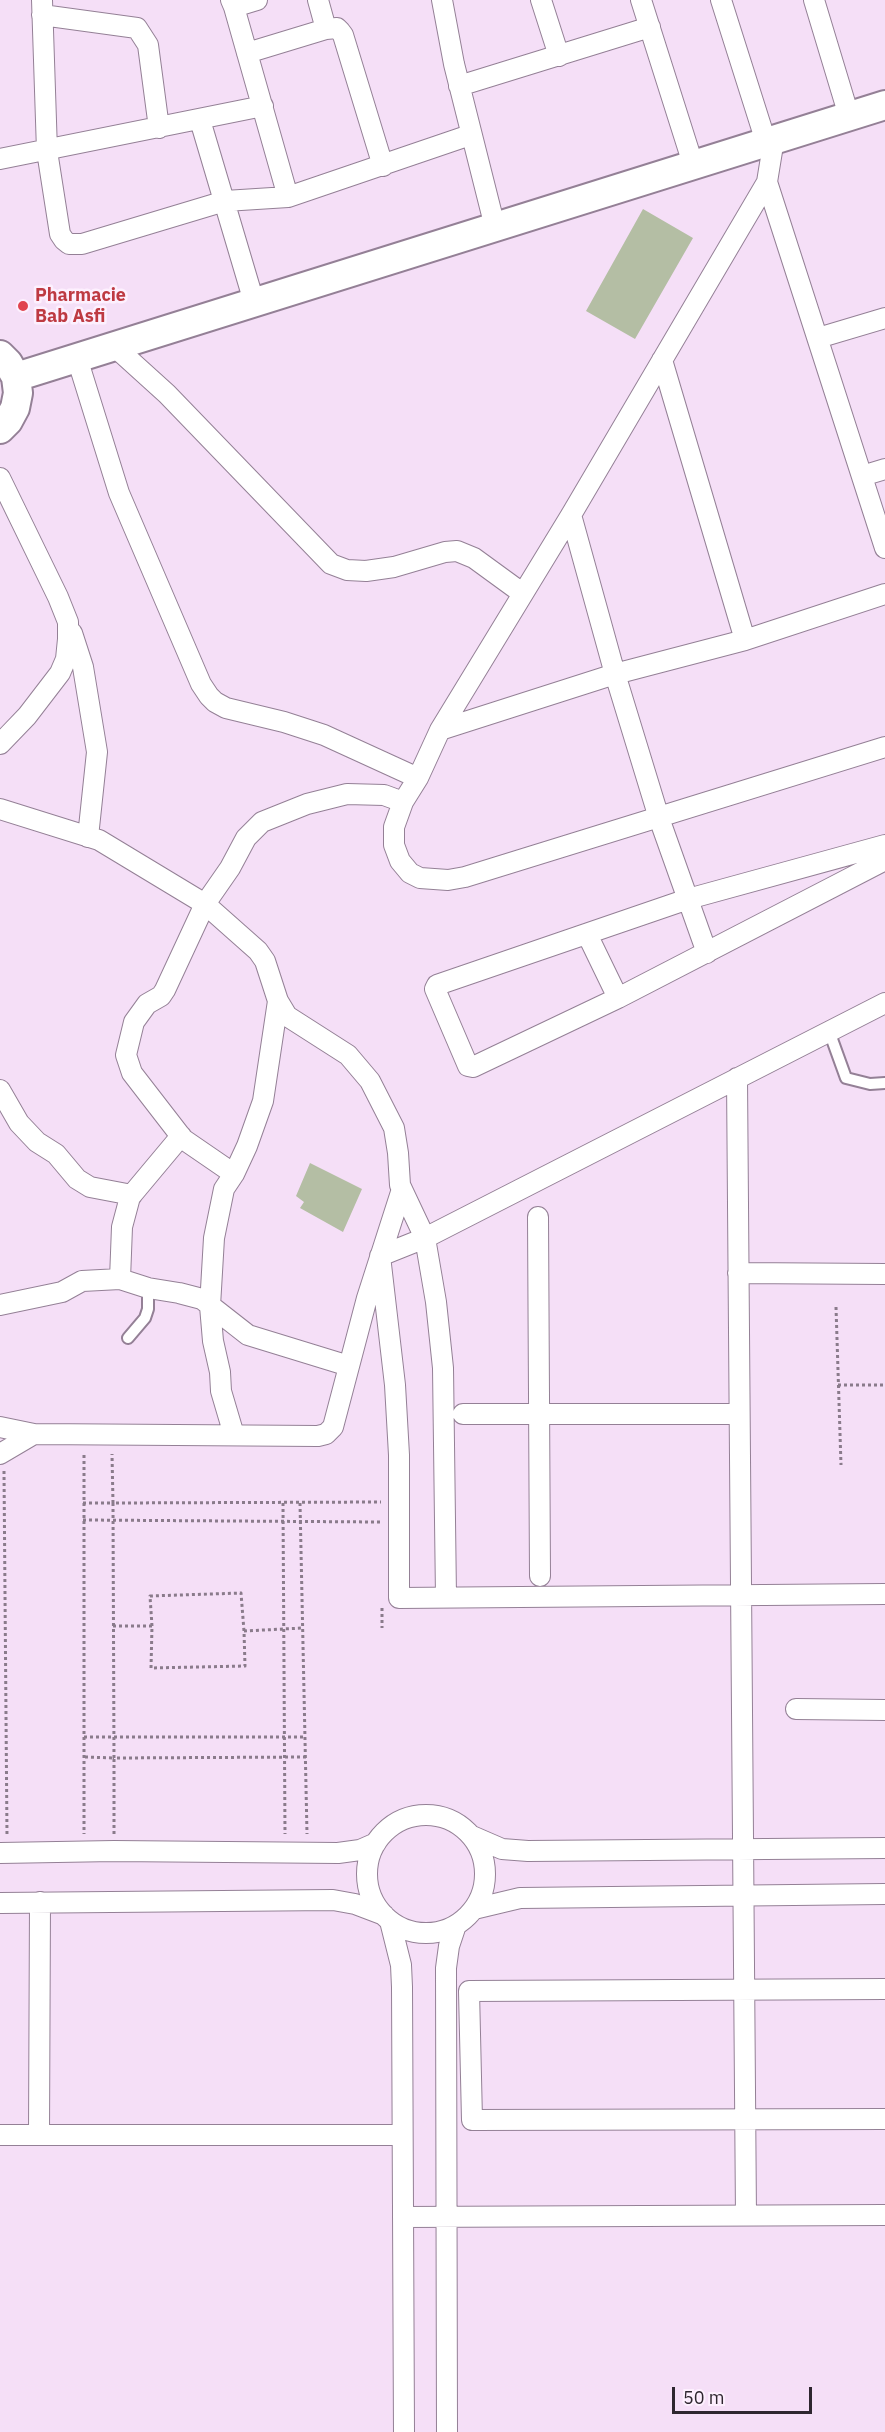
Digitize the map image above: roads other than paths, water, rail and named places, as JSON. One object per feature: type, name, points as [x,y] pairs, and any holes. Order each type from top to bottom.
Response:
[{"type":"street","points":[[257,0],[233,3],[288,197]]},
{"type":"street","points":[[318,0],[326,29]]},
{"type":"street","points":[[442,0],[446,30],[470,135],[495,227]]},
{"type":"street","points":[[541,0],[560,56]]},
{"type":"street","points":[[641,0],[693,164]]},
{"type":"street","points":[[721,0],[770,141],[767,182],[885,548]]},
{"type":"street","points":[[814,0],[849,116]]},
{"type":"street","points":[[159,128],[148,45],[137,28],[42,7],[47,151],[60,234],[69,244],[82,244],[225,201],[288,197],[470,135]]},
{"type":"street","points":[[459,86],[650,27]]},
{"type":"street","points":[[248,53],[326,29],[337,28],[343,34],[382,166]]},
{"type":"street","points":[[0,429],[8,421],[15,408],[18,393],[8,366],[76,358],[885,105]]},
{"type":"street","points":[[0,159],[263,106]]},
{"type":"street","points":[[200,120],[254,302]]},
{"type":"street","points":[[767,182],[571,515],[440,730],[418,778],[403,802],[394,827],[394,845],[400,861],[410,873],[420,878],[448,880],[465,877],[885,747]]},
{"type":"street","points":[[818,338],[885,318]]},
{"type":"street","points":[[114,346],[167,394],[331,564],[347,570],[366,571],[394,567],[457,551],[474,558],[522,593]]},
{"type":"street","points":[[76,358],[119,493],[197,675],[209,696],[226,708],[284,722],[324,735],[418,778]]},
{"type":"street","points":[[662,360],[745,640]]},
{"type":"street","points":[[862,476],[885,469]]},
{"type":"street","points":[[0,478],[68,622],[83,667],[98,752],[88,837]]},
{"type":"street","points":[[571,515],[615,674],[659,818],[707,953]]},
{"type":"street","points":[[440,730],[615,674],[745,640],[885,594]]},
{"type":"street","points":[[0,744],[27,716],[60,673],[66,659],[68,622]]},
{"type":"street","points":[[234,1174],[203,1154],[181,1136],[132,1073],[126,1055],[134,1022],[147,1004],[161,996],[165,990],[205,904],[254,828],[268,818],[347,794],[384,795],[403,802]]},
{"type":"street","points":[[0,809],[99,840],[205,904],[258,951],[265,961],[278,1001],[287,1016],[348,1055],[370,1081],[394,1128],[402,1189],[425,1238],[436,1302],[443,1368],[446,1598]]},
{"type":"street","points":[[885,844],[688,899],[436,986],[435,989],[468,1066],[473,1068],[618,998],[885,860]]},
{"type":"street","points":[[587,934],[618,998]]},
{"type":"street","points":[[234,1436],[221,1391],[220,1372],[213,1341],[210,1306],[214,1238],[224,1189],[248,1146],[263,1101],[278,1001]]},
{"type":"street","points":[[380,1256],[425,1238],[885,1003]]},
{"type":"street","points":[[737,1078],[746,2215]]},
{"type":"street","points":[[0,1090],[19,1123],[37,1142],[56,1154],[76,1179],[90,1187],[132,1195]]},
{"type":"street","points":[[120,1279],[123,1220],[132,1195],[181,1136]]},
{"type":"street","points":[[0,1427],[34,1434],[318,1436],[326,1434],[333,1427],[380,1256],[402,1189]]},
{"type":"street","points":[[538,1217],[540,1576]]},
{"type":"street","points":[[380,1256],[395,1385],[399,1501],[399,1598],[885,1594]]},
{"type":"street","points":[[738,1273],[885,1274]]},
{"type":"street","points":[[0,1305],[62,1292],[82,1281],[120,1279],[148,1288],[202,1299],[248,1335],[349,1366]]},
{"type":"street","points":[[463,1414],[740,1414]]},
{"type":"street","points":[[2,1453],[34,1434]]},
{"type":"street","points":[[796,1709],[885,1710]]},
{"type":"street","points":[[404,2432],[401,1965],[387,1918],[375,1903],[368,1880],[369,1857],[376,1843],[388,1829],[404,1819],[422,1815],[441,1816],[458,1824],[472,1836],[502,1849],[528,1851],[885,1848]]},
{"type":"street","points":[[0,1903],[333,1900],[355,1904],[407,1930],[426,1934],[456,1926],[474,1909],[483,1892],[486,1872],[482,1853],[472,1836]]},
{"type":"street","points":[[3,1853],[307,1851],[338,1853],[360,1850],[376,1843]]},
{"type":"street","points":[[474,1909],[520,1898],[885,1894]]},
{"type":"street","points":[[39,2135],[40,1902]]},
{"type":"street","points":[[447,2432],[446,1968],[449,1946],[456,1926]]},
{"type":"street","points":[[885,1989],[469,1991],[472,2120],[885,2119]]},
{"type":"street","points":[[0,2135],[402,2135]]},
{"type":"street","points":[[403,2217],[885,2215]]},
{"type":"lane","points":[[829,1031],[846,1078],[870,1084],[885,1083]]},
{"type":"lane","points":[[128,1338],[145,1318],[148,1309],[148,1288]]},
{"type":"place","name":"Pharmacie Bab Asfi","points":[[23,306]]}]
